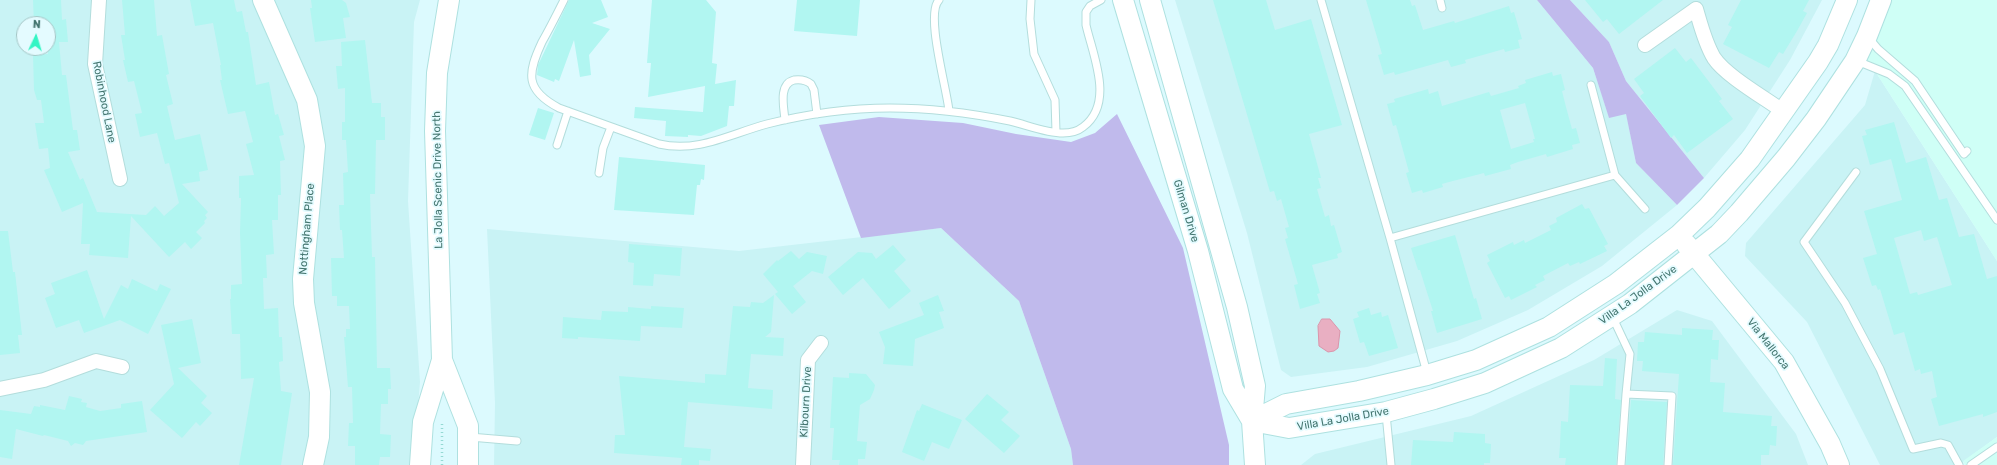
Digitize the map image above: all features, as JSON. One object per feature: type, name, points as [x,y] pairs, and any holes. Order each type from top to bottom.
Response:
[{"type":"main road","name":"Nottingham Place","points":[[263,0],[307,100],[315,146],[303,280],[304,304],[320,392],[319,437],[313,465]]},
{"type":"main road","name":"La Jolla Scenic Drive North","points":[[420,465],[423,422],[442,360],[435,131],[437,73],[449,0]]},
{"type":"main road","name":"Gilman Drive","points":[[1122,0],[1198,251],[1233,389],[1252,421]]},
{"type":"main road","name":"Gilman Drive","points":[[1150,0],[1237,307],[1255,386],[1252,421],[1255,465]]},
{"type":"main road","name":"Villa La Jolla Drive","points":[[1252,421],[1286,404],[1359,391],[1427,375],[1476,360],[1549,327],[1616,284],[1679,235],[1707,208],[1745,165],[1784,112],[1828,45],[1847,0]]},
{"type":"main road","name":"Villa La Jolla Drive","points":[[1252,421],[1290,428],[1386,412],[1484,382],[1561,348],[1630,304],[1695,254],[1718,234],[1739,213],[1786,158],[1816,119],[1855,61],[1882,0]]},
{"type":"main road","name":"Via Mallorca","points":[[1679,235],[1784,362],[1830,444],[1839,465]]},
{"type":"main road","name":"La Jolla Scenic Drive North","points":[[442,360],[468,426],[468,465]]},
{"type":"street","name":"Robinhood Lane","points":[[99,0],[95,64],[120,180]]},
{"type":"street","points":[[1645,45],[1696,9],[1705,40],[1715,59],[1728,72],[1784,112]]},
{"type":"street","name":"Kilbourn Drive","points":[[803,465],[808,360],[821,343]]},
{"type":"street","points":[[0,389],[44,380],[96,361],[122,367]]},
{"type":"lane","points":[[564,0],[533,61],[531,72],[532,83],[537,93],[545,101],[568,111],[674,148],[688,148],[785,120],[817,114],[889,108],[949,111],[1012,122],[1056,132],[1074,132],[1083,127],[1094,114],[1100,100],[1099,77],[1086,25],[1086,18],[1090,6],[1101,0]]},
{"type":"lane","points":[[939,0],[936,3],[934,10],[934,28],[949,111]]},
{"type":"lane","points":[[1032,0],[1030,19],[1034,54],[1055,100],[1056,132]]},
{"type":"lane","points":[[1321,0],[1390,238],[1427,375]]},
{"type":"lane","points":[[1440,0],[1442,8]]},
{"type":"lane","points":[[1867,36],[1878,49],[1915,81],[1964,154],[1967,151]]},
{"type":"lane","points":[[1855,61],[1889,74],[1905,86],[1997,220]]},
{"type":"lane","points":[[785,120],[783,92],[786,84],[799,79],[812,84],[817,114]]},
{"type":"lane","points":[[1590,85],[1615,175],[1645,209]]},
{"type":"lane","points":[[557,145],[568,111]]},
{"type":"lane","points":[[599,173],[603,148],[611,127]]},
{"type":"lane","points":[[1856,172],[1804,242],[1844,303],[1880,369],[1913,449],[1941,443],[1948,445],[1959,465]]},
{"type":"lane","points":[[1390,238],[1615,175]]},
{"type":"lane","points":[[1612,316],[1630,354],[1621,465]]},
{"type":"lane","points":[[1626,394],[1672,396],[1668,465]]},
{"type":"lane","points":[[1386,412],[1391,465]]},
{"type":"lane","points":[[468,437],[518,441]]},
{"type":"lane","points":[[1971,465],[1997,447]]},
{"type":"shaded area","points":[[0,0],[420,0],[414,22],[408,201],[420,382],[413,465],[0,465]]},
{"type":"shaded area","points":[[1175,0],[1537,0],[1593,68],[1609,117],[1626,113],[1636,163],[1677,205],[1602,266],[1528,310],[1457,341],[1367,367],[1291,377],[1281,370],[1247,233]]},
{"type":"shaded area","points":[[1537,0],[1570,0],[1609,42],[1626,81],[1704,178],[1677,205],[1636,163],[1626,114],[1609,118],[1593,68]]},
{"type":"shaded area","points":[[1570,0],[1822,0],[1790,60],[1745,130],[1704,178],[1626,81],[1609,42]]},
{"type":"shaded area","points":[[1888,0],[1997,0],[1997,261],[1875,71],[1862,57]]},
{"type":"shaded area","points":[[1875,71],[1997,261],[1997,437],[1959,465],[1880,465],[1807,322],[1745,256],[1746,243],[1865,105]]},
{"type":"shaded area","points":[[1117,114],[1183,248],[1229,445],[1229,465],[1073,465],[1071,449],[1019,301],[941,228],[861,238],[819,125],[879,117],[963,123],[1016,134],[1071,142],[1095,133]]},
{"type":"shaded area","points":[[941,228],[1019,301],[1071,449],[1073,465],[494,465],[495,403],[487,229],[739,251]]},
{"type":"shaded area","points":[[1677,310],[1712,321],[1796,434],[1808,465],[1301,465],[1315,454],[1471,416],[1594,360]]},
{"type":"shaded area","points":[[1322,319],[1330,319],[1340,331],[1338,348],[1334,351],[1328,352],[1319,346],[1318,326]]},
{"type":"shaded area","points":[[1997,437],[1997,465],[1965,465],[1963,461]]},
{"type":"building","points":[[33,0],[61,0],[62,20],[66,19],[68,42],[59,42],[62,75],[66,75],[73,130],[77,130],[80,150],[68,152],[80,180],[83,178],[97,212],[146,215],[155,206],[164,216],[179,203],[169,163],[165,164],[157,133],[140,137],[135,114],[142,113],[134,81],[128,82],[123,60],[125,60],[121,35],[125,35],[122,0],[154,0],[157,36],[162,35],[169,74],[166,75],[173,104],[167,106],[175,140],[200,134],[208,170],[199,172],[200,181],[182,184],[208,212],[205,215],[207,218],[204,221],[205,223],[196,232],[202,238],[191,249],[185,242],[169,257],[131,216],[128,258],[89,255],[90,244],[81,244],[83,203],[62,212],[44,170],[50,168],[48,148],[39,149],[35,123],[44,123],[41,100],[37,100],[34,90],[33,56],[56,56],[56,16],[34,16]]},
{"type":"building","points":[[190,0],[234,0],[237,12],[242,11],[246,32],[248,32],[256,85],[269,82],[275,115],[278,114],[284,135],[279,136],[285,160],[280,161],[281,195],[278,195],[278,220],[272,220],[274,254],[266,255],[267,278],[263,278],[264,309],[278,308],[279,337],[282,337],[283,361],[279,362],[281,391],[292,393],[281,465],[239,465],[254,378],[241,379],[240,334],[232,334],[230,299],[231,285],[242,284],[240,233],[241,198],[239,198],[239,176],[254,175],[246,144],[253,142],[245,111],[228,114],[220,80],[222,80],[221,65],[213,23],[195,26]]},
{"type":"building","points":[[311,0],[342,0],[346,3],[350,17],[343,18],[346,38],[315,42],[310,8],[312,8]]},
{"type":"building","points":[[569,0],[601,0],[608,17],[592,23],[610,29],[589,55],[591,75],[580,77],[574,40],[559,81],[555,79],[554,82],[537,75],[538,65]]},
{"type":"building","points":[[652,0],[706,0],[716,12],[712,63],[717,64],[715,84],[736,80],[734,106],[729,106],[727,126],[701,136],[665,136],[666,121],[634,118],[635,107],[703,112],[705,86],[648,97],[651,63],[647,63]]},
{"type":"building","points":[[797,0],[860,0],[857,36],[794,31]]},
{"type":"building","points":[[1213,0],[1266,0],[1275,30],[1311,19],[1342,125],[1309,134],[1321,178],[1318,178],[1321,188],[1317,189],[1325,217],[1329,215],[1331,226],[1334,225],[1342,252],[1337,254],[1338,258],[1312,265],[1320,293],[1317,294],[1320,303],[1300,309],[1294,285],[1298,284],[1285,239],[1288,238],[1285,228],[1289,227],[1281,199],[1277,201],[1274,191],[1270,192]]},
{"type":"building","points":[[1366,0],[1410,0],[1412,6],[1415,5],[1423,30],[1454,21],[1455,23],[1509,6],[1511,13],[1514,12],[1522,39],[1518,40],[1520,48],[1505,52],[1504,49],[1465,60],[1466,63],[1451,67],[1448,60],[1395,75],[1394,72],[1384,75],[1378,55],[1382,54]]},
{"type":"building","points":[[1585,0],[1663,0],[1619,34],[1607,19],[1603,22]]},
{"type":"building","points":[[1741,0],[1809,0],[1803,11],[1807,13],[1797,31],[1783,54],[1779,52],[1769,68],[1723,44],[1732,27],[1728,25]]},
{"type":"building","points":[[365,40],[372,103],[381,103],[381,117],[385,117],[385,140],[376,140],[375,194],[370,194],[372,257],[375,257],[377,368],[390,368],[391,389],[388,389],[388,404],[381,404],[380,434],[391,435],[390,457],[380,457],[379,465],[355,465],[355,446],[348,446],[349,423],[353,423],[352,387],[348,387],[344,337],[346,337],[346,329],[350,329],[349,306],[337,306],[337,296],[332,296],[331,258],[344,258],[342,230],[340,230],[339,205],[344,205],[343,173],[348,172],[346,140],[342,140],[342,122],[345,122],[345,88],[338,89],[336,66],[342,66],[341,42]]},
{"type":"building","points":[[1675,48],[1686,62],[1691,58],[1722,99],[1719,101],[1733,119],[1687,153],[1674,135],[1671,138],[1640,96],[1644,93],[1634,79]]},
{"type":"building","points":[[1552,72],[1553,76],[1561,74],[1565,90],[1562,91],[1572,129],[1576,128],[1580,143],[1572,145],[1573,149],[1547,157],[1546,154],[1510,165],[1511,169],[1485,176],[1484,173],[1449,182],[1442,184],[1443,187],[1423,193],[1422,190],[1412,193],[1406,173],[1409,172],[1396,125],[1393,126],[1387,104],[1395,102],[1394,99],[1428,89],[1429,94],[1438,91],[1442,106],[1489,92],[1491,96],[1519,88],[1518,86],[1526,83],[1525,80]],"holes":[[[1525,103],[1535,139],[1533,139],[1534,142],[1511,149],[1500,110]]]},
{"type":"building","points":[[538,108],[554,113],[545,140],[529,135]]},
{"type":"building","points":[[1894,122],[1906,163],[1926,157],[1939,200],[1947,198],[1959,237],[1974,234],[1987,279],[1997,276],[1997,412],[1983,417],[1983,414],[1939,426],[1931,399],[1937,397],[1932,371],[1921,374],[1920,369],[1915,371],[1904,332],[1894,335],[1880,289],[1878,290],[1876,285],[1872,286],[1863,258],[1877,254],[1864,211],[1902,200],[1891,159],[1870,165],[1862,136],[1867,135],[1865,130]],"holes":[[[1921,230],[1924,241],[1937,237],[1952,285],[1918,295],[1917,292],[1910,294],[1894,238]]]},
{"type":"building","points":[[619,157],[705,165],[704,180],[701,179],[700,185],[697,185],[694,215],[614,210]]},
{"type":"building","points":[[1582,204],[1585,209],[1589,208],[1608,244],[1604,246],[1607,251],[1580,264],[1579,262],[1570,266],[1568,263],[1543,276],[1545,280],[1535,285],[1537,287],[1511,300],[1509,296],[1505,298],[1487,263],[1490,261],[1487,255],[1513,242],[1514,245],[1524,240],[1525,243],[1551,230],[1549,226],[1557,222],[1556,218]]},
{"type":"building","points":[[0,231],[8,231],[13,272],[15,272],[22,335],[18,335],[20,353],[0,355]]},
{"type":"building","points":[[1455,235],[1474,299],[1476,298],[1482,319],[1437,333],[1431,311],[1433,311],[1420,270],[1418,270],[1411,248]]},
{"type":"building","points":[[629,244],[682,248],[680,276],[654,274],[653,286],[633,285],[634,263],[628,262]]},
{"type":"building","points":[[893,245],[906,260],[894,271],[911,291],[889,309],[863,278],[843,295],[828,277],[858,252],[872,253],[876,259]]},
{"type":"building","points":[[791,251],[799,259],[807,252],[827,256],[823,274],[812,271],[793,286],[806,302],[792,314],[775,294],[778,292],[763,274],[777,260],[778,261]]},
{"type":"building","points":[[87,270],[104,319],[121,285],[128,289],[132,279],[157,291],[160,284],[171,289],[148,334],[120,320],[84,333],[79,320],[56,328],[45,298],[55,294],[51,283]]},
{"type":"building","points":[[774,295],[771,332],[765,337],[784,338],[783,356],[751,354],[748,388],[773,390],[772,409],[688,402],[684,447],[711,449],[710,461],[699,460],[699,465],[681,465],[682,458],[614,453],[615,435],[625,435],[619,376],[705,383],[705,374],[726,375],[733,306],[750,307],[751,302],[763,303]]},
{"type":"building","points":[[938,295],[944,311],[939,312],[944,328],[915,339],[913,366],[883,364],[885,347],[879,332],[924,315],[919,303]]},
{"type":"building","points":[[651,306],[684,308],[682,328],[641,326],[640,341],[578,337],[578,339],[562,338],[563,317],[601,320],[602,311],[628,312],[628,307],[651,309]]},
{"type":"building","points":[[1369,308],[1371,315],[1381,312],[1382,317],[1388,315],[1398,348],[1369,356],[1364,342],[1360,343],[1353,319],[1359,317],[1357,312]]},
{"type":"building","points":[[192,319],[201,363],[178,368],[207,396],[201,403],[212,413],[200,426],[196,422],[182,438],[150,410],[174,384],[161,325]]},
{"type":"building","points":[[1682,328],[1713,330],[1712,340],[1719,340],[1718,360],[1711,359],[1710,382],[1725,383],[1723,412],[1772,416],[1771,426],[1777,426],[1776,446],[1770,445],[1769,455],[1761,455],[1761,465],[1673,465],[1679,374],[1642,371],[1643,361],[1637,361],[1638,342],[1644,342],[1645,332],[1682,335]]},
{"type":"building","points":[[1605,358],[1617,359],[1615,399],[1621,400],[1616,465],[1565,465],[1566,458],[1559,458],[1561,421],[1568,422],[1570,385],[1603,386]]},
{"type":"building","points":[[849,373],[866,374],[875,385],[870,399],[860,405],[857,441],[867,442],[865,459],[858,459],[858,465],[839,465],[840,460],[832,460],[834,428],[830,428],[833,377],[849,378]]},
{"type":"building","points":[[987,394],[1009,412],[1001,420],[1020,436],[1004,453],[965,419]]},
{"type":"building","points":[[69,396],[82,399],[81,402],[87,403],[86,407],[100,411],[121,408],[121,404],[142,401],[147,432],[86,441],[83,445],[75,443],[71,446],[68,441],[16,429],[12,459],[0,457],[0,410],[31,414],[34,406],[40,407],[40,405],[65,410]]},
{"type":"building","points":[[1631,400],[1667,402],[1663,465],[1626,465]]},
{"type":"building","points":[[922,404],[962,420],[949,449],[932,442],[924,461],[902,452],[917,410],[919,411]]},
{"type":"building","points":[[1454,432],[1485,434],[1485,443],[1491,444],[1490,463],[1484,463],[1484,465],[1411,465],[1413,440],[1453,442]]}]
